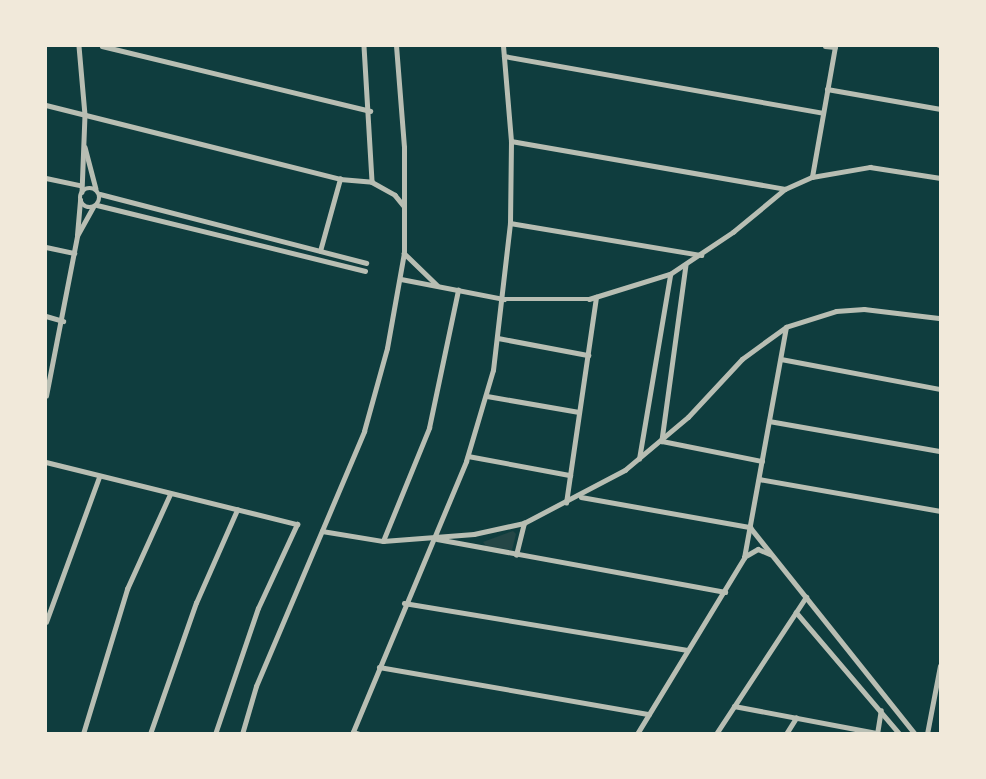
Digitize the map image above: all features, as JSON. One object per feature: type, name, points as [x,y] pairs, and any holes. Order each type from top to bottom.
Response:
[{"type":"street","points":[[46,392],[63,321],[82,192],[79,185],[85,115],[79,46]]},
{"type":"street","points":[[102,46],[370,111]]},
{"type":"street","points":[[365,46],[372,182]]},
{"type":"street","points":[[242,733],[256,686],[363,431],[401,279],[405,207],[396,46]]},
{"type":"street","points":[[360,733],[352,733],[404,603],[468,456],[487,397],[504,299],[510,223],[511,141],[503,46]]},
{"type":"street","points":[[812,177],[835,46],[825,46]]},
{"type":"street","points":[[504,56],[823,113]]},
{"type":"street","points":[[827,89],[940,109]]},
{"type":"street","points":[[46,105],[340,179],[372,182],[395,195],[405,207]]},
{"type":"street","points":[[511,141],[785,189]]},
{"type":"street","points":[[77,236],[95,206],[98,192],[84,143]]},
{"type":"street","points":[[401,279],[504,299],[596,297],[670,274],[701,255],[785,189],[812,177],[870,167],[940,178]]},
{"type":"street","points":[[46,178],[79,185]]},
{"type":"street","points":[[320,251],[340,179]]},
{"type":"street","points":[[82,192],[98,192],[366,263]]},
{"type":"street","points":[[80,200],[95,206],[365,271]]},
{"type":"street","points":[[510,223],[701,255]]},
{"type":"street","points":[[46,247],[74,253]]},
{"type":"street","points":[[404,253],[438,285]]},
{"type":"street","points":[[662,441],[687,264]]},
{"type":"street","points":[[639,459],[670,274]]},
{"type":"street","points":[[383,541],[429,428],[458,290]]},
{"type":"street","points":[[566,503],[596,297]]},
{"type":"street","points":[[322,531],[383,541],[433,538],[524,523],[580,496],[639,459],[662,441],[743,359],[786,327],[836,311],[864,309],[940,318]]},
{"type":"street","points":[[46,316],[63,321]]},
{"type":"street","points":[[637,733],[744,558],[786,327]]},
{"type":"street","points":[[498,338],[588,355]]},
{"type":"street","points":[[781,359],[940,389]]},
{"type":"street","points":[[487,397],[579,412]]},
{"type":"street","points":[[769,421],[940,451]]},
{"type":"street","points":[[662,441],[762,461]]},
{"type":"street","points":[[468,456],[570,475]]},
{"type":"street","points":[[46,461],[99,477],[297,524],[258,608],[215,733]]},
{"type":"street","points":[[46,622],[99,477]]},
{"type":"street","points":[[759,479],[940,512]]},
{"type":"street","points":[[83,733],[127,589],[170,494]]},
{"type":"street","points":[[580,496],[750,527],[915,733]]},
{"type":"street","points":[[150,733],[196,603],[237,510]]},
{"type":"street","points":[[516,555],[524,523]]},
{"type":"street","points":[[433,538],[725,592]]},
{"type":"street","points":[[744,558],[758,549],[773,556]]},
{"type":"street","points":[[716,733],[806,597]]},
{"type":"street","points":[[404,603],[687,650]]},
{"type":"street","points":[[796,612],[900,733]]},
{"type":"street","points":[[927,733],[938,696],[940,666]]},
{"type":"street","points":[[378,667],[649,713]]},
{"type":"street","points":[[734,706],[877,733],[881,710],[890,700]]},
{"type":"street","points":[[786,733],[796,718]]},
{"type":"shaded area","points":[[513,531],[516,534],[512,550],[486,546],[483,542]]}]
